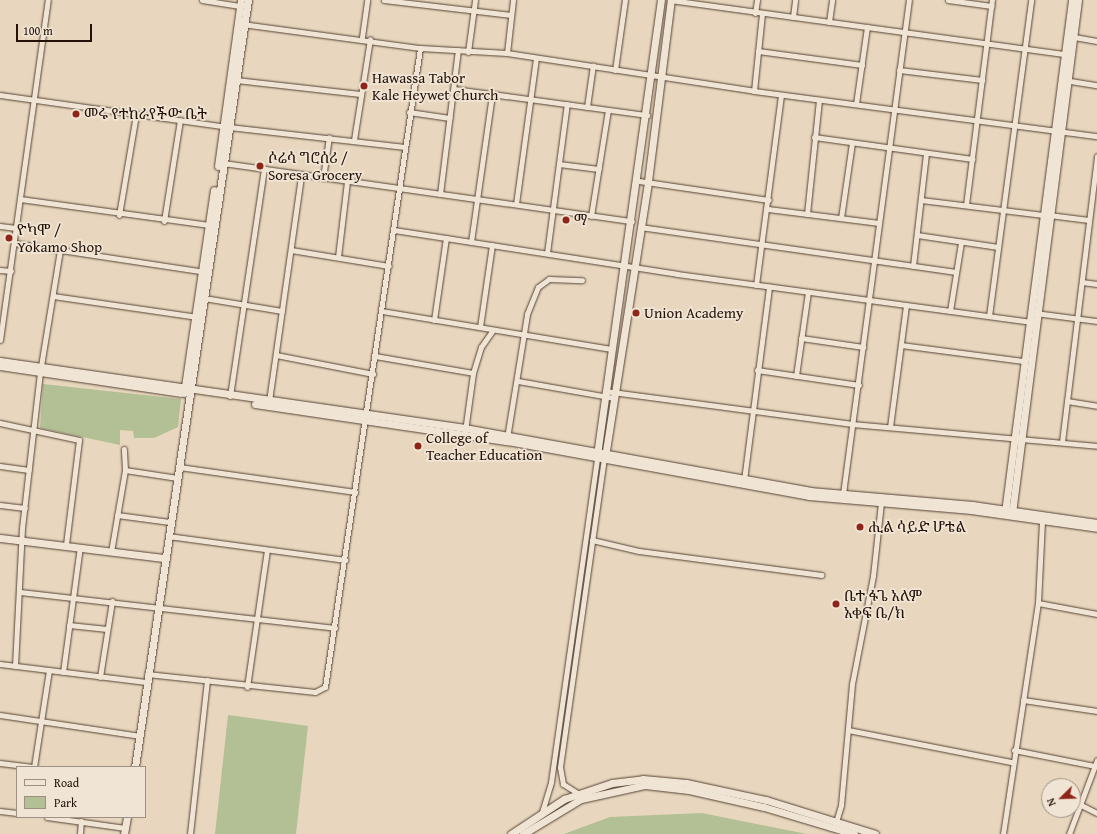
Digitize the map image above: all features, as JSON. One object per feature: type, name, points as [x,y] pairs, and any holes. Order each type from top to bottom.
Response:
[{"type":"street","points":[[0,340],[2,318],[11,271],[48,0]]},
{"type":"street","points":[[135,766],[164,558],[179,467],[197,317],[223,163],[226,126],[236,80],[241,24],[241,3],[202,0]]},
{"type":"street","points":[[187,394],[204,298],[209,225],[226,126],[241,24],[248,0]]},
{"type":"street","points":[[362,37],[367,0]]},
{"type":"street","points":[[384,0],[474,9],[511,15]]},
{"type":"street","points":[[468,52],[475,0]]},
{"type":"street","points":[[507,53],[513,0]]},
{"type":"street","points":[[615,70],[625,0]]},
{"type":"street","points":[[579,794],[560,779],[564,740],[592,540],[601,455],[605,394],[624,266],[639,181],[653,76],[661,0]]},
{"type":"street","points":[[542,812],[549,793],[601,455],[614,395],[648,181],[663,77],[671,0],[1065,54]]},
{"type":"street","points":[[755,12],[757,0]]},
{"type":"street","points":[[793,17],[795,0]]},
{"type":"street","points":[[829,22],[832,0]]},
{"type":"street","points":[[843,494],[852,424],[859,385],[868,301],[909,0]]},
{"type":"street","points":[[948,0],[992,3],[966,205]]},
{"type":"street","points":[[989,316],[1004,210],[1030,0]]},
{"type":"street","points":[[1065,80],[1065,54],[1072,0]]},
{"type":"street","points":[[1016,436],[1065,80],[1074,37],[1078,0]]},
{"type":"street","points":[[754,91],[762,13]]},
{"type":"street","points":[[241,24],[362,37],[420,48],[468,52],[507,53],[781,95],[1014,124],[1097,136]]},
{"type":"street","points":[[856,104],[867,27]]},
{"type":"street","points":[[1074,37],[1097,41]]},
{"type":"street","points":[[354,140],[360,94],[370,39]]},
{"type":"street","points":[[147,674],[247,686],[321,692],[325,687],[367,417],[400,189],[409,112],[420,48]]},
{"type":"street","points":[[440,194],[458,50]]},
{"type":"street","points":[[758,51],[862,65]]},
{"type":"street","points":[[516,204],[529,99],[536,58]]},
{"type":"street","points":[[587,107],[593,65]]},
{"type":"street","points":[[899,70],[982,80]]},
{"type":"street","points":[[236,80],[360,94]]},
{"type":"street","points":[[1065,80],[1097,84]]},
{"type":"street","points":[[454,89],[648,115]]},
{"type":"street","points":[[471,242],[492,94]]},
{"type":"street","points":[[0,95],[226,126],[405,147]]},
{"type":"street","points":[[756,285],[768,209],[781,95]]},
{"type":"street","points":[[807,214],[819,100]]},
{"type":"street","points":[[547,253],[567,104]]},
{"type":"street","points":[[591,216],[608,110]]},
{"type":"street","points":[[409,112],[450,118]]},
{"type":"street","points":[[119,215],[136,114]]},
{"type":"street","points":[[164,221],[180,120]]},
{"type":"street","points":[[323,178],[329,137]]},
{"type":"street","points":[[814,137],[888,149],[972,159]]},
{"type":"street","points":[[841,218],[852,143]]},
{"type":"street","points":[[913,266],[926,153]]},
{"type":"street","points":[[1062,442],[1089,220],[1096,176],[1097,156]]},
{"type":"street","points":[[223,163],[632,221]]},
{"type":"street","points":[[559,164],[599,169]]},
{"type":"street","points":[[230,396],[264,169]]},
{"type":"street","points":[[270,401],[301,175]]},
{"type":"street","points":[[338,258],[347,181]]},
{"type":"street","points":[[639,181],[648,181],[769,200]]},
{"type":"street","points":[[20,199],[119,215],[209,225]]},
{"type":"street","points":[[921,200],[1089,220]]},
{"type":"street","points":[[768,209],[879,223]]},
{"type":"street","points":[[0,226],[16,228]]},
{"type":"street","points":[[640,227],[763,246],[956,272]]},
{"type":"street","points":[[394,230],[492,244],[634,268],[868,301],[1032,322]]},
{"type":"street","points":[[917,235],[998,246]]},
{"type":"street","points":[[434,320],[446,238]]},
{"type":"street","points":[[14,242],[205,272]]},
{"type":"street","points":[[950,311],[961,242]]},
{"type":"street","points":[[480,327],[492,244]]},
{"type":"street","points":[[15,666],[20,592],[21,540],[41,369],[60,250]]},
{"type":"street","points":[[291,250],[389,266]]},
{"type":"street","points":[[0,270],[11,271]]},
{"type":"street","points":[[507,438],[518,381],[527,314],[542,282],[556,278],[582,280]]},
{"type":"street","points":[[1082,282],[1097,284]]},
{"type":"street","points":[[744,480],[750,410],[768,287]]},
{"type":"street","points":[[796,376],[808,292]]},
{"type":"street","points":[[53,296],[197,317]]},
{"type":"street","points":[[204,298],[282,311]]},
{"type":"street","points":[[890,427],[906,306]]},
{"type":"street","points":[[382,311],[480,327],[523,336],[612,349]]},
{"type":"street","points":[[1033,313],[1097,321]]},
{"type":"street","points":[[1009,512],[1024,361],[1032,322]]},
{"type":"street","points":[[465,431],[473,373],[480,347],[493,330]]},
{"type":"street","points":[[801,338],[863,347]]},
{"type":"street","points":[[901,345],[1024,361]]},
{"type":"street","points":[[276,355],[373,374]]},
{"type":"street","points":[[375,356],[473,373]]},
{"type":"street","points":[[0,361],[187,394],[465,431],[804,490],[1097,523]]},
{"type":"street","points":[[0,366],[41,369]]},
{"type":"street","points":[[757,370],[859,385]]},
{"type":"street","points":[[518,381],[605,394],[750,410],[852,424],[1016,436],[1097,446]]},
{"type":"street","points":[[187,394],[230,396],[270,401],[367,417]]},
{"type":"street","points":[[1067,401],[1097,406]]},
{"type":"street","points":[[0,423],[35,430],[80,442],[66,546]]},
{"type":"street","points":[[111,552],[125,470],[124,448]]},
{"type":"street","points":[[0,466],[30,470]]},
{"type":"street","points":[[179,467],[355,492]]},
{"type":"street","points":[[125,470],[177,478]]},
{"type":"street","points":[[744,480],[809,496],[1009,512],[1042,520],[1097,528]]},
{"type":"street","points":[[836,824],[857,653],[873,576],[881,502]]},
{"type":"street","points":[[0,505],[25,508]]},
{"type":"street","points":[[117,515],[170,522]]},
{"type":"street","points":[[1003,834],[1011,762],[1023,700],[1038,603],[1042,520]]},
{"type":"street","points":[[168,536],[345,560]]},
{"type":"street","points":[[0,538],[164,558]]},
{"type":"street","points":[[592,540],[639,551],[821,575]]},
{"type":"street","points":[[63,672],[80,547]]},
{"type":"street","points":[[247,686],[267,550]]},
{"type":"street","points":[[20,592],[158,605],[335,628]]},
{"type":"street","points":[[100,677],[112,601]]},
{"type":"street","points":[[1038,603],[1097,614]]},
{"type":"street","points":[[69,625],[107,629]]},
{"type":"street","points":[[0,664],[146,682]]},
{"type":"street","points":[[33,766],[49,670]]},
{"type":"street","points":[[190,834],[207,680]]},
{"type":"street","points":[[1023,700],[1097,711]]},
{"type":"street","points":[[0,715],[140,736]]},
{"type":"street","points":[[848,730],[1011,762]]},
{"type":"street","points":[[557,741],[564,740]]},
{"type":"street","points":[[1014,750],[1096,763],[1081,799]]},
{"type":"street","points":[[0,763],[25,766]]},
{"type":"street","points":[[511,834],[542,812],[579,794],[627,780],[660,779],[765,804],[875,834]]},
{"type":"street","points":[[523,834],[581,799],[626,787],[645,785],[689,790],[765,804]]},
{"type":"street","points":[[1081,805],[1097,813]]},
{"type":"street","points":[[0,811],[16,813]]},
{"type":"street","points":[[56,818],[81,821],[124,831],[127,818]]},
{"type":"street","points":[[1069,834],[1074,818]]},
{"type":"street","points":[[80,834],[81,821]]},
{"type":"street","points":[[836,824],[854,834]]},
{"type":"green space","points":[[43,384],[181,399],[178,427],[154,438],[134,438],[133,431],[120,430],[120,445],[40,428]]},
{"type":"green space","points":[[228,715],[308,726],[296,834],[215,834]]},
{"type":"green space","points":[[702,813],[807,834],[564,834],[610,817]]},
{"type":"place","name":"Hawassa Tabor Kale Heywet Church","points":[[364,86]]},
{"type":"place","name":"መሩ የተከራየችው ቤት","points":[[76,114]]},
{"type":"place","name":"ሶሬሳ ግሮሰሪ / Soresa Grocery","points":[[260,166]]},
{"type":"place","name":"ማ","points":[[566,220]]},
{"type":"place","name":"ዮካሞ / Yokamo Shop","points":[[9,238]]},
{"type":"place","name":"Union Academy","points":[[636,313]]},
{"type":"place","name":"College of Teacher Education","points":[[418,446]]},
{"type":"place","name":"ሒል ሳይድ ሆቴል","points":[[860,527]]},
{"type":"place","name":"ቤተ ፋጌ አለም አቀፍ ቤ/ክ","points":[[836,604]]}]
